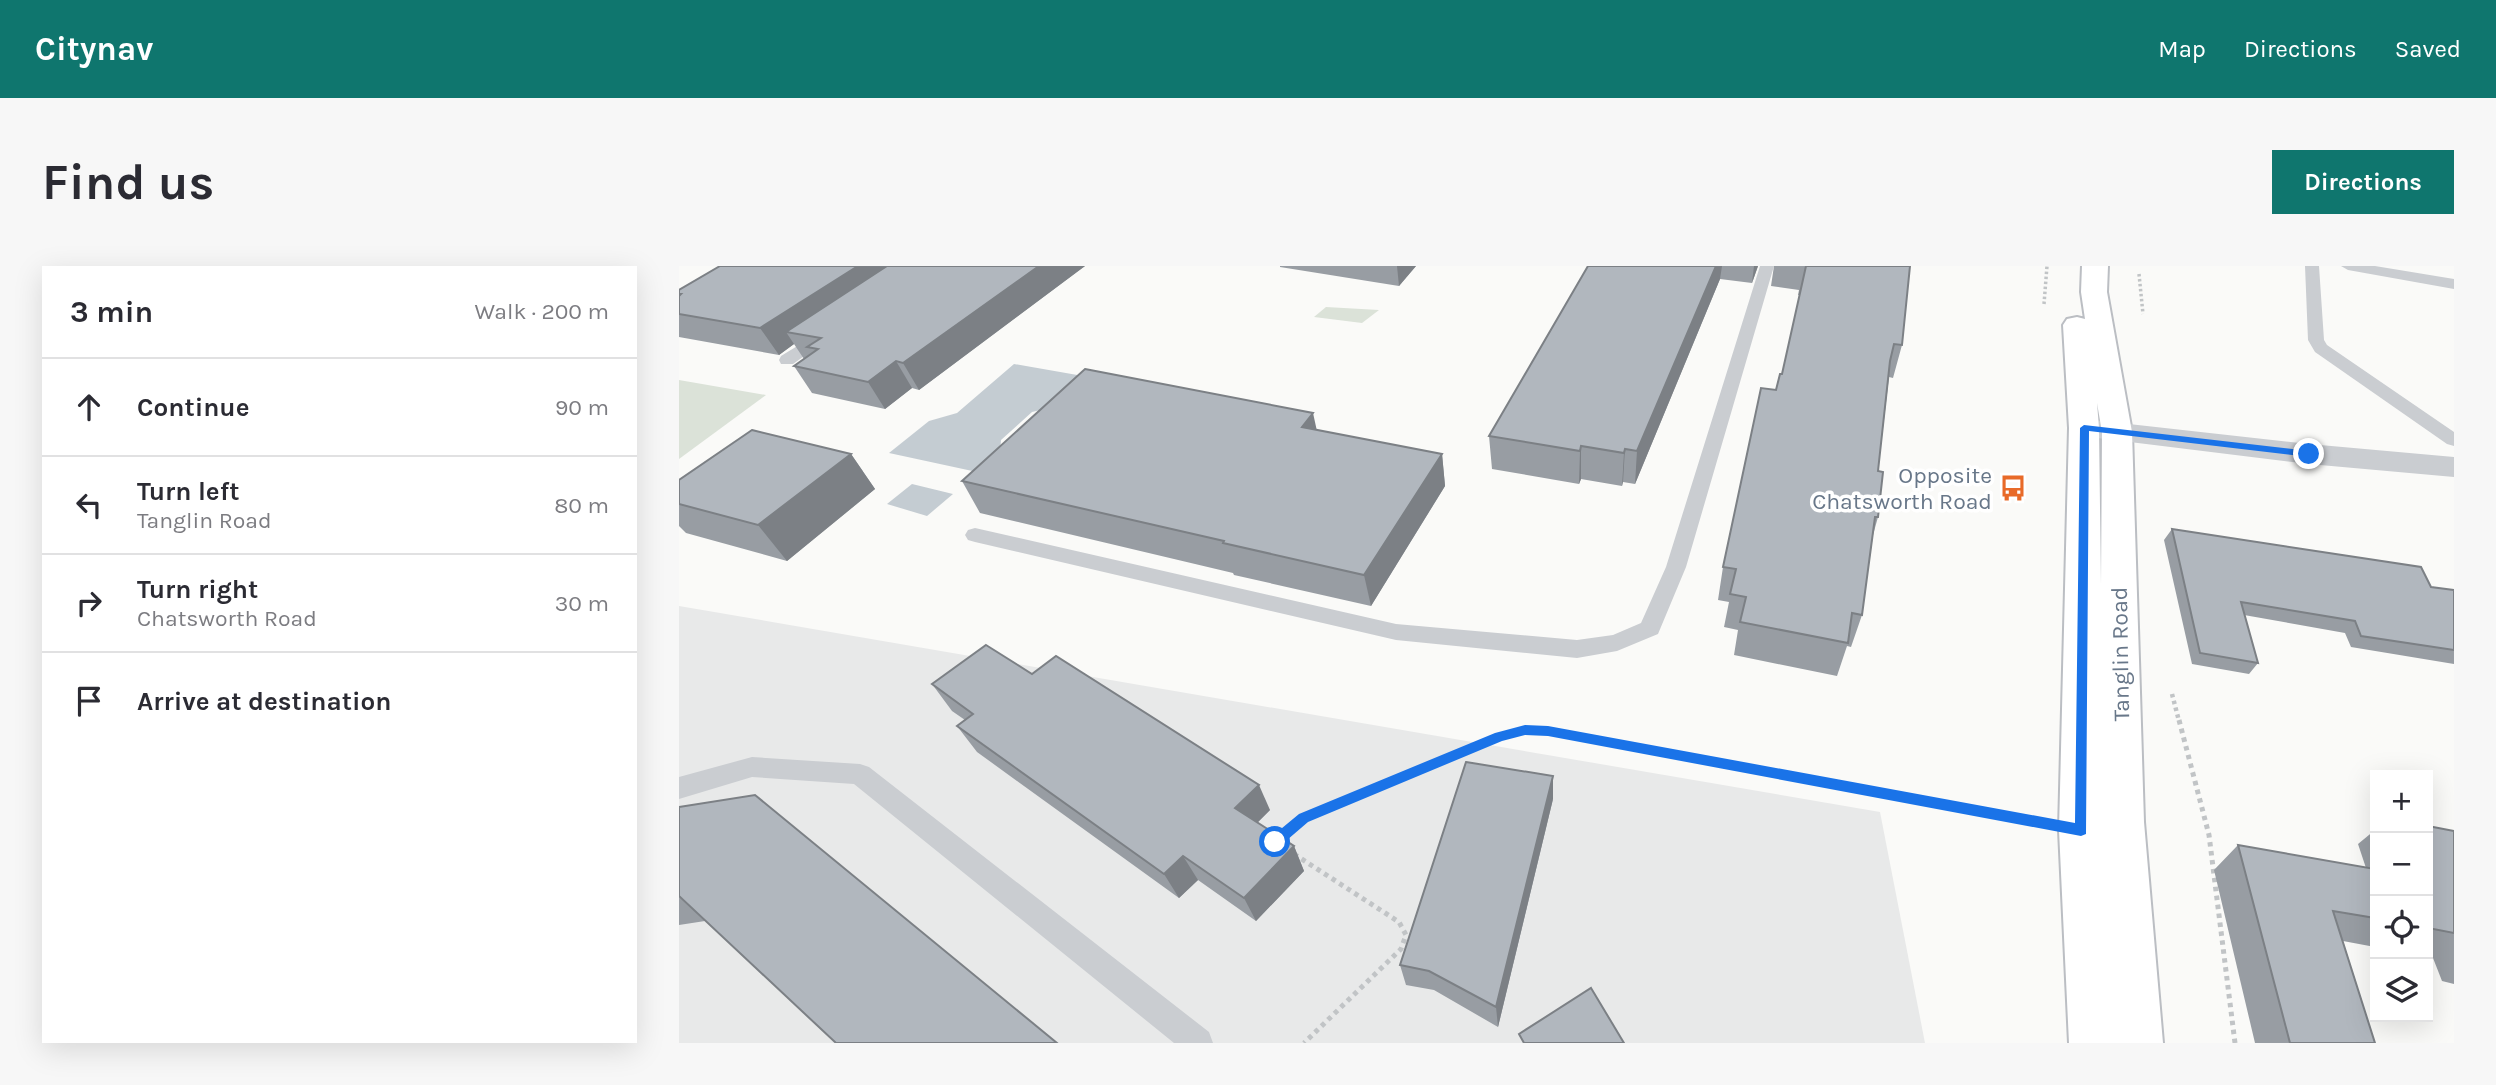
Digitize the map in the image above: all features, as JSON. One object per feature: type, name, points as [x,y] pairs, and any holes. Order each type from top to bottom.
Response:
[{"type":"main road","name":"Tanglin Road","points":[[2073,266],[2100,430],[2081,830],[2095,1043]]},
{"type":"main road","name":"Tanglin Road","points":[[2095,266],[2100,430],[2137,1043]]},
{"type":"street","points":[[2100,430],[2309,454],[2454,467]]},
{"type":"lane","points":[[975,535],[1396,632],[1577,649],[1617,643],[1650,628],[1676,568],[1767,266]]},
{"type":"lane","points":[[2312,266],[2316,340],[2321,348],[2454,440]]},
{"type":"lane","points":[[2348,266],[2454,284]]},
{"type":"lane","points":[[787,360],[841,324]]},
{"type":"lane","points":[[679,788],[752,767],[860,774],[1198,1043]]},
{"type":"path","points":[[2139,266],[2144,318]]},
{"type":"path","points":[[2171,692],[2209,835],[2235,1043]]},
{"type":"path","points":[[1304,1043],[1401,949],[1406,935],[1399,922],[1275,842],[1304,818],[1500,736],[1525,730],[1548,731],[2081,830]]},
{"type":"shaded area","points":[[1326,307],[1379,310],[1362,323],[1314,317]]},
{"type":"shaded area","points":[[1014,364],[1083,376],[1049,408],[1032,412],[1001,440],[1000,452],[977,472],[889,453],[929,421],[957,413]]},
{"type":"shaded area","points":[[679,380],[766,395],[679,459]]},
{"type":"shaded area","points":[[912,484],[953,494],[927,516],[887,504]]},
{"type":"shaded area","points":[[679,606],[1880,812],[1925,1043],[679,1043]]},
{"type":"building","points":[[720,266],[858,266],[760,328],[679,314],[679,290]]},
{"type":"building","points":[[887,266],[1039,266],[903,363],[896,361],[868,382],[794,366],[818,349],[807,347],[821,338],[786,332]]},
{"type":"building","points":[[1588,266],[1716,266],[1637,451],[1625,449],[1624,453],[1581,446],[1580,451],[1489,436]]},
{"type":"building","points":[[1806,266],[1910,266],[1902,345],[1894,344],[1890,361],[1878,471],[1883,472],[1862,615],[1852,613],[1848,643],[1740,622],[1746,597],[1730,594],[1736,569],[1723,567],[1761,388],[1776,390],[1782,374]]},
{"type":"building","points":[[1085,369],[1313,413],[1302,427],[1442,454],[1364,575],[962,481]]},
{"type":"building","points":[[752,430],[851,454],[758,525],[679,504],[679,480]]},
{"type":"building","points":[[2172,529],[2421,567],[2431,587],[2454,590],[2454,650],[2361,636],[2355,621],[2241,602],[2258,663],[2200,653]]},
{"type":"building","points":[[986,645],[1032,674],[1056,656],[1259,785],[1235,808],[1294,846],[1244,898],[1183,856],[1164,874],[957,726],[973,714],[932,684]]},
{"type":"building","points":[[1466,762],[1553,776],[1496,1007],[1429,971],[1400,965]]},
{"type":"building","points":[[755,795],[1057,1043],[836,1043],[679,896],[679,807]]},
{"type":"building","points":[[2433,827],[2454,831],[2454,933],[2433,929]]},
{"type":"building","points":[[2238,845],[2370,868],[2370,917],[2333,911],[2375,1043],[2290,1043]]},
{"type":"building","points":[[1591,988],[1624,1043],[1524,1043],[1519,1034]]},
{"type":"place","name":"Opposite Chatsworth Road","points":[[2013,488]]},
{"type":"route","points":[[1275,842],[1304,818],[1500,736],[1525,730],[1548,731],[2081,830],[2084,428],[2309,454]]}]
